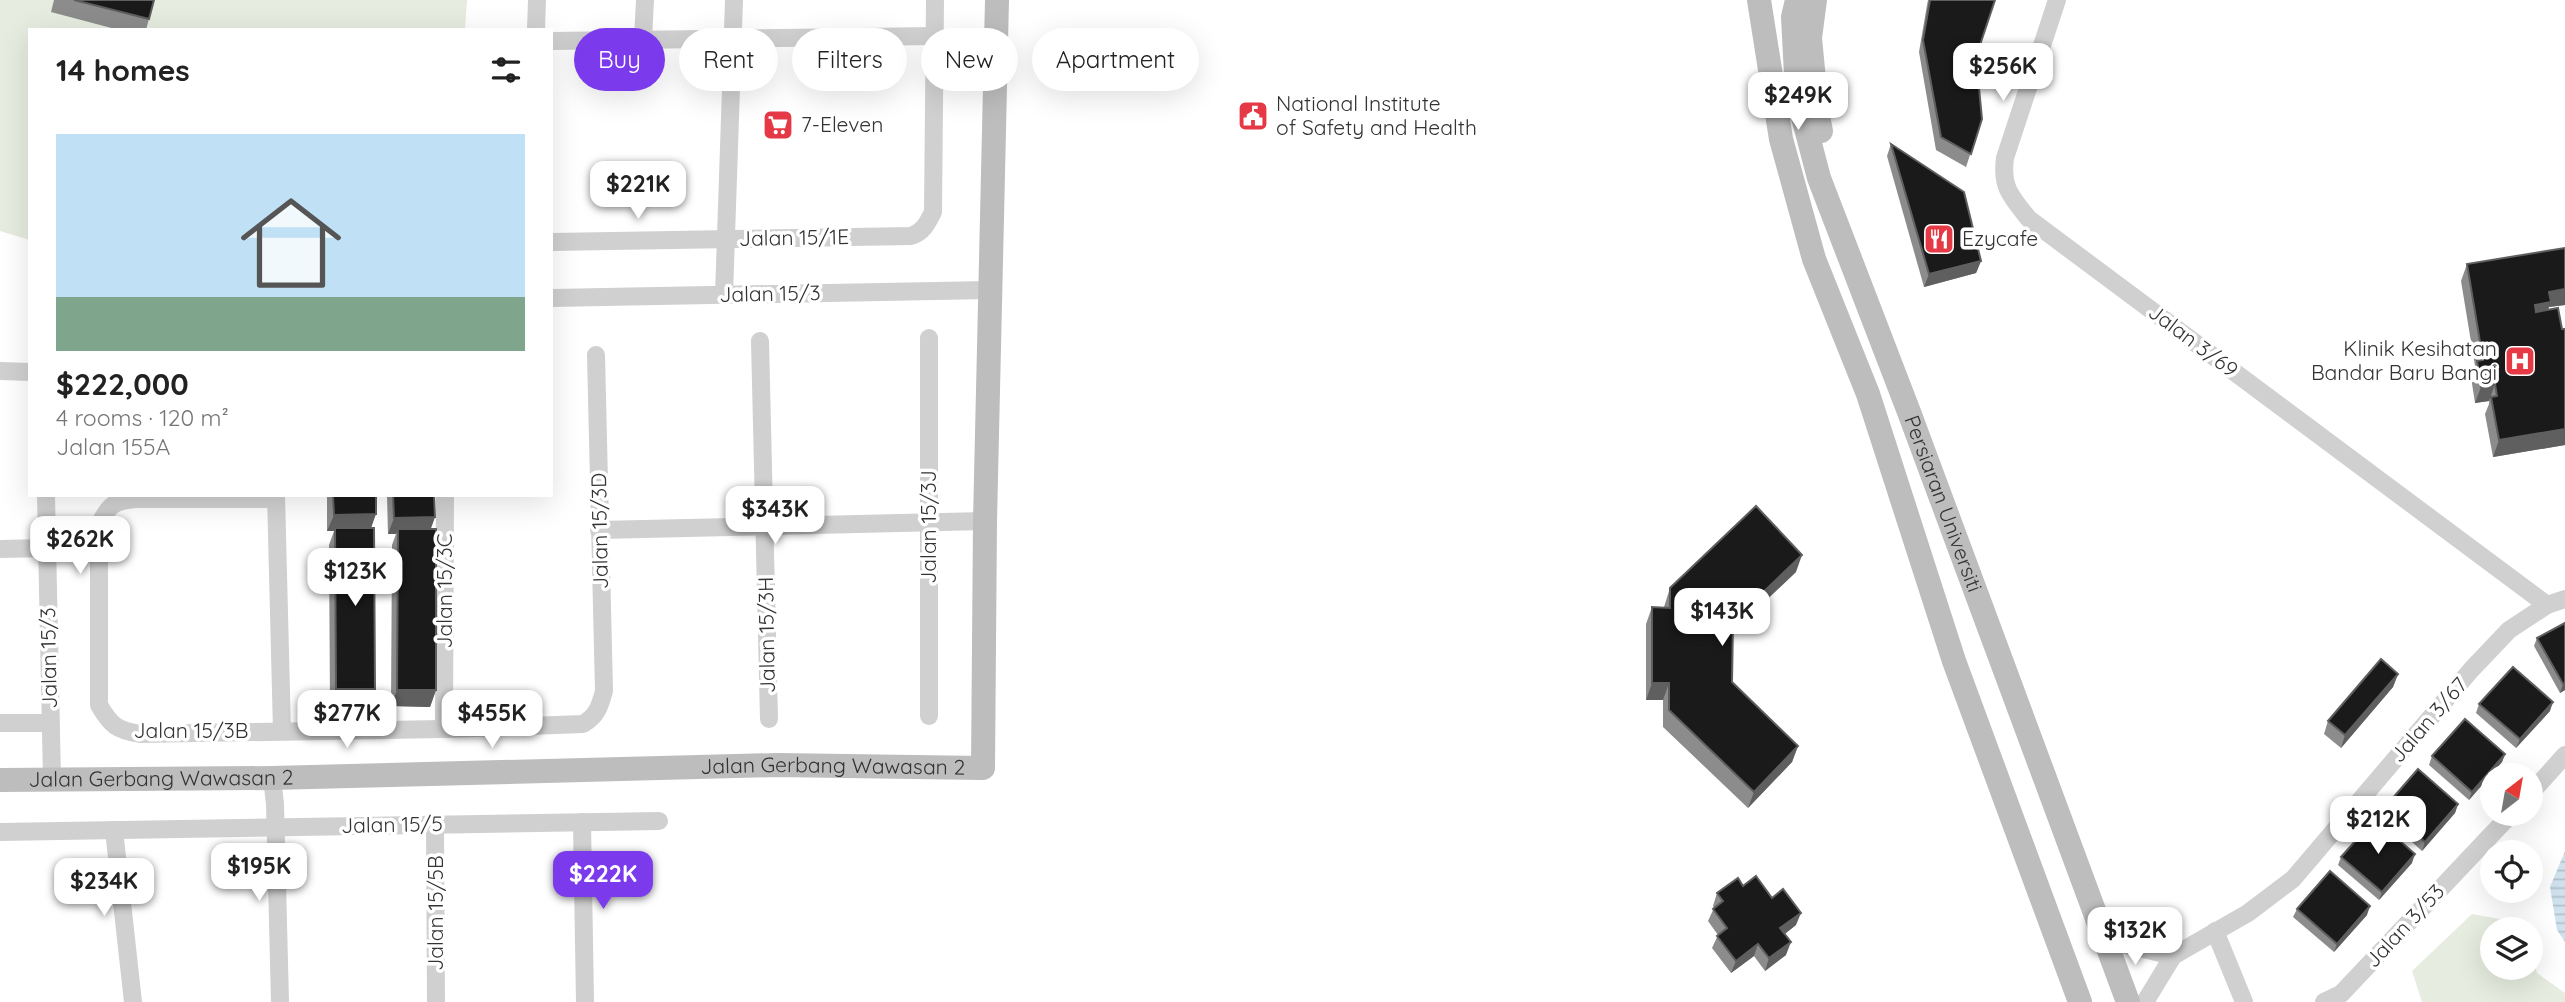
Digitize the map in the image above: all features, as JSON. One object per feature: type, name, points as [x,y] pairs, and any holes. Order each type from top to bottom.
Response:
[{"type":"main road","name":"Jalan Gerbang Wawasan 2","points":[[0,780],[272,778],[777,765],[983,768],[989,290],[997,0]]},
{"type":"main road","points":[[1741,0],[1754,43],[1772,162],[1784,196],[1814,259]]},
{"type":"main road","name":"Persiaran Universiti","points":[[1759,0],[1781,139],[1814,259],[1868,394],[1954,662],[2080,1002]]},
{"type":"main road","name":"Persiaran Universiti","points":[[1797,0],[1793,17],[1797,93],[1819,178],[1909,412],[2128,1002]]},
{"type":"main road","points":[[1815,0],[1810,38],[1817,111],[1849,261]]},
{"type":"street","points":[[536,28],[537,0]]},
{"type":"street","points":[[643,28],[645,0]]},
{"type":"street","points":[[733,28],[734,0]]},
{"type":"street","points":[[935,28],[936,0]]},
{"type":"street","name":"Jalan 3/69","points":[[2057,0],[2005,158],[2003,173],[2006,189],[2029,219],[2547,605]]},
{"type":"street","points":[[778,37],[921,36]]},
{"type":"street","points":[[553,41],[574,40]]},
{"type":"street","points":[[724,295],[731,91]]},
{"type":"street","name":"Jalan 15/1E","points":[[553,243],[911,236],[919,233],[933,212],[934,91]]},
{"type":"street","name":"Jalan 15/3","points":[[553,298],[989,290]]},
{"type":"street","name":"Jalan 15/3J","points":[[929,338],[929,716]]},
{"type":"street","name":"Jalan 15/3H","points":[[760,341],[769,719]]},
{"type":"street","name":"Jalan 15/3D","points":[[596,355],[604,691],[600,706]]},
{"type":"street","points":[[0,372],[28,369]]},
{"type":"street","name":"Jalan 15/3","points":[[46,497],[52,779]]},
{"type":"street","points":[[276,497],[282,731]]},
{"type":"street","name":"Jalan 15/3B","points":[[276,497],[118,500],[106,511],[99,525],[99,705],[108,722],[123,731],[140,734],[444,729],[583,724],[593,718],[600,706]]},
{"type":"street","name":"Jalan 15/3C","points":[[444,729],[445,497]]},
{"type":"street","points":[[599,530],[985,522]]},
{"type":"street","points":[[0,548],[47,548]]},
{"type":"street","name":"Jalan 3/67","points":[[2172,956],[2248,913],[2293,879],[2471,670],[2509,630],[2547,605],[2565,599]]},
{"type":"street","points":[[0,723],[50,723]]},
{"type":"street","points":[[2543,780],[2565,755]]},
{"type":"street","points":[[272,778],[281,1002]]},
{"type":"street","name":"Jalan 15/5","points":[[0,832],[659,821]]},
{"type":"street","points":[[582,822],[585,1002]]},
{"type":"street","name":"Jalan 15/5B","points":[[435,825],[436,1002]]},
{"type":"street","name":"Jalan 3/53","points":[[2324,1002],[2341,995],[2500,826]]},
{"type":"street","points":[[114,830],[132,1002]]},
{"type":"street","points":[[2215,931],[2244,1002]]},
{"type":"street","points":[[2106,940],[2172,956],[2146,1002]]},
{"type":"shaded area","points":[[0,0],[467,0],[465,28],[28,28],[28,239],[0,231]]},
{"type":"shaded area","points":[[2472,914],[2488,917],[2480,917],[2480,980],[2543,980],[2543,977],[2565,993],[2565,1002],[2422,1002],[2412,971]]},
{"type":"water","points":[[2565,851],[2565,942],[2557,930],[2550,887]]},
{"type":"building","points":[[74,0],[154,0],[149,19]]},
{"type":"building","points":[[1930,0],[1995,0],[1976,57],[1982,119],[1971,154],[1941,137],[1923,40]]},
{"type":"building","name":"Ezycafe","points":[[1891,144],[1964,192],[1981,261],[1929,274]]},
{"type":"building","name":"Klinik Kesihatan Bandar Baru Bangi","points":[[2565,248],[2565,289],[2549,292],[2551,302],[2535,305],[2536,312],[2558,308],[2562,329],[2565,329],[2565,429],[2499,440],[2491,397],[2497,396],[2495,384],[2481,387],[2477,361],[2483,360],[2467,264]]},
{"type":"building","points":[[333,497],[376,497],[376,514],[334,515]]},
{"type":"building","points":[[393,497],[434,497],[435,517],[394,518]]},
{"type":"building","points":[[1756,506],[1802,555],[1733,621],[1732,682],[1798,746],[1754,792],[1669,710],[1669,683],[1652,683],[1652,607],[1670,608],[1670,588]]},
{"type":"building","points":[[335,528],[374,528],[375,689],[336,689]]},
{"type":"building","points":[[398,529],[436,529],[436,690],[397,690]]},
{"type":"building","points":[[2565,623],[2565,683],[2563,684],[2537,638]]},
{"type":"building","points":[[2381,659],[2398,674],[2345,735],[2328,721]]},
{"type":"building","points":[[2513,667],[2553,702],[2520,739],[2479,704]]},
{"type":"building","points":[[2465,719],[2505,754],[2497,763],[2480,763],[2480,783],[2472,792],[2432,756]]},
{"type":"building","points":[[2418,769],[2458,804],[2425,842],[2385,807]]},
{"type":"building","points":[[2375,819],[2415,854],[2382,892],[2341,857]]},
{"type":"building","points":[[2330,871],[2370,906],[2337,944],[2297,909]]},
{"type":"building","points":[[1756,876],[1772,898],[1783,889],[1801,913],[1780,928],[1791,942],[1769,958],[1758,944],[1736,961],[1717,936],[1727,928],[1713,909],[1723,901],[1717,893],[1738,878],[1743,886]]},
{"type":"place","name":"National Institute of Safety and Health","points":[[1253,116]]},
{"type":"place","name":"7-Eleven","points":[[778,125]]},
{"type":"place","name":"Ezycafe","points":[[1939,239]]},
{"type":"place","name":"Klinik Kesihatan Bandar Baru Bangi","points":[[2520,361]]}]
